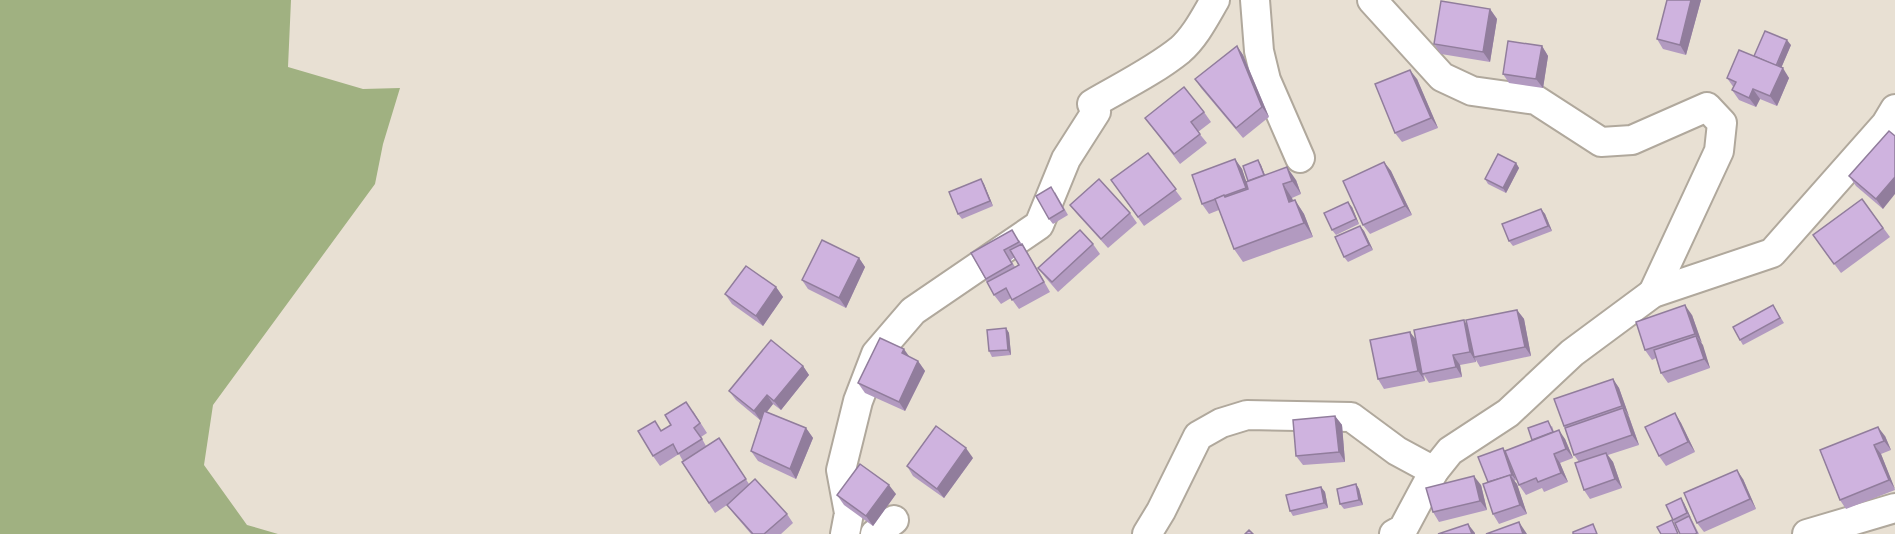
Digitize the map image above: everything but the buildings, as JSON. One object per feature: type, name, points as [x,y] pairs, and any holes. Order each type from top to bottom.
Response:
[{"type":"street","points":[[845,534],[849,513],[841,470],[858,401],[876,354],[913,311],[1039,225],[1066,159],[1096,112],[1092,104],[1181,49],[1197,30],[1215,0]]},
{"type":"street","points":[[1255,0],[1259,51],[1266,80],[1300,158]]},
{"type":"street","points":[[1372,0],[1442,77],[1472,92],[1536,100],[1601,142],[1632,140],[1707,107],[1722,123],[1719,150],[1653,293]]},
{"type":"street","points":[[1394,534],[1402,529],[1434,471],[1450,451],[1508,413],[1572,353],[1653,293],[1772,254],[1886,124],[1895,109]]},
{"type":"street","points":[[1147,534],[1161,511],[1198,436],[1221,423],[1247,415],[1351,417],[1397,451],[1434,471]]},
{"type":"street","points":[[1807,534],[1895,508]]},
{"type":"green space","points":[[0,0],[291,0],[288,67],[363,89],[400,88],[383,144],[375,184],[213,405],[204,465],[247,525],[278,534],[0,534]]}]
